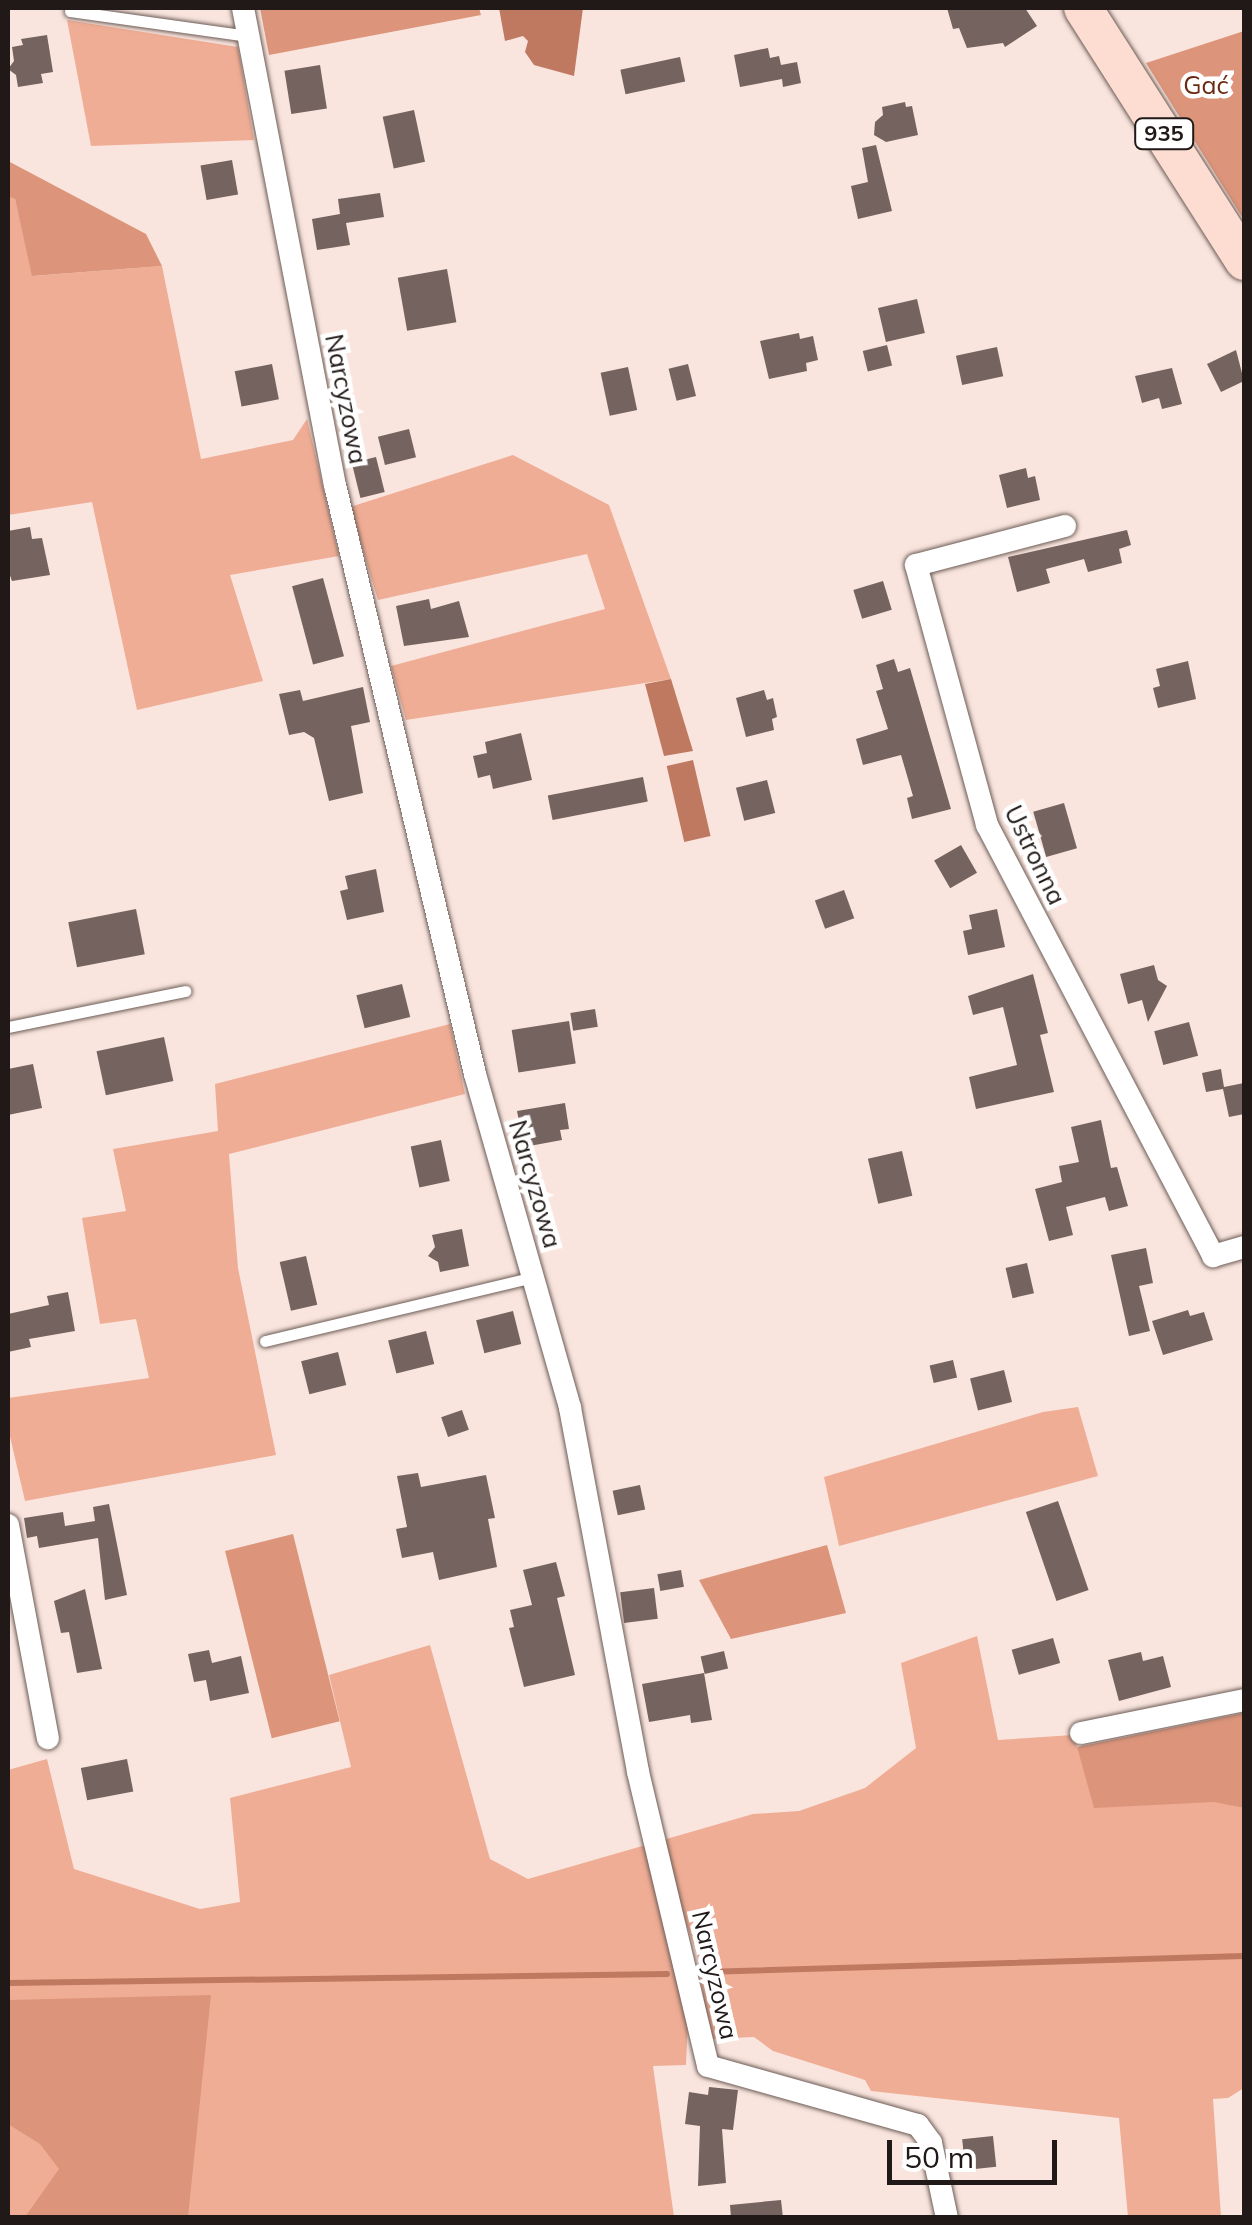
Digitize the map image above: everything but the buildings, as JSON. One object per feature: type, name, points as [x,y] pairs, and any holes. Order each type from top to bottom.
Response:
[{"type":"main road","name":"935","points":[[1083,8],[1244,262]]},
{"type":"street","name":"Narcyzowa","points":[[243,8],[335,485],[475,1074],[570,1408],[638,1772],[708,2066],[918,2125],[937,2160],[948,2218]]},
{"type":"street","name":"Ustronna","points":[[1064,526],[916,566],[987,825],[1213,1256],[1244,1247]]},
{"type":"street","points":[[8,1525],[48,1738]]},
{"type":"street","points":[[1081,1733],[1244,1700]]},
{"type":"lane","points":[[70,11],[248,36]]},
{"type":"lane","points":[[8,1027],[185,991]]},
{"type":"lane","points":[[265,1342],[532,1277]]},
{"type":"shaded area","points":[[499,8],[583,8],[574,76],[534,65],[525,52],[528,41],[523,36],[505,41]]},
{"type":"shaded area","points":[[67,20],[238,47],[254,140],[91,146]]},
{"type":"shaded area","points":[[8,197],[15,199],[33,276],[162,266],[201,459],[293,440],[307,419],[339,556],[230,575],[263,681],[137,710],[92,502],[8,515]]},
{"type":"shaded area","points":[[513,455],[609,505],[671,679],[406,720],[391,666],[605,609],[587,554],[378,600],[350,507]]},
{"type":"shaded area","points":[[671,679],[693,751],[664,756],[645,684]]},
{"type":"shaded area","points":[[693,760],[711,836],[684,842],[667,766]]},
{"type":"shaded area","points":[[450,1024],[465,1094],[229,1154],[238,1268],[276,1455],[25,1501],[8,1428],[8,1398],[149,1378],[136,1319],[100,1324],[82,1218],[126,1211],[113,1149],[218,1131],[215,1084]]},
{"type":"shaded area","points":[[1078,1407],[1098,1476],[839,1546],[824,1477],[1043,1412]]},
{"type":"shaded area","points":[[977,1636],[998,1740],[1073,1735],[1085,1770],[1244,1808],[1244,2088],[1228,2098],[1213,2099],[1221,2217],[1128,2217],[1119,2118],[871,2091],[865,2080],[773,2051],[754,2037],[710,2039],[697,1955],[669,1873],[689,2000],[686,2065],[653,2066],[674,2217],[8,2218],[8,1770],[47,1759],[74,1869],[200,1909],[240,1902],[230,1798],[351,1767],[329,1675],[430,1645],[490,1859],[528,1879],[753,1814],[799,1811],[865,1788],[916,1748],[901,1663]]},
{"type":"green space","points":[[260,8],[479,8],[481,15],[269,55]]},
{"type":"green space","name":"Gać","points":[[1244,31],[1244,220],[1146,63]]},
{"type":"green space","points":[[8,161],[146,234],[162,266],[32,276],[15,199],[8,197]]},
{"type":"green space","points":[[293,1534],[340,1721],[272,1738],[225,1551]]},
{"type":"green space","points":[[827,1545],[846,1613],[731,1639],[699,1580]]},
{"type":"green space","points":[[1244,1713],[1244,1808],[1214,1802],[1094,1808],[1077,1747]]},
{"type":"green space","points":[[211,1995],[188,2217],[25,2217],[59,2169],[40,2144],[8,2124],[8,2000]]},
{"type":"waterway","points":[[705,1972],[1244,1956]]},
{"type":"waterway","points":[[8,1983],[667,1974]]}]
